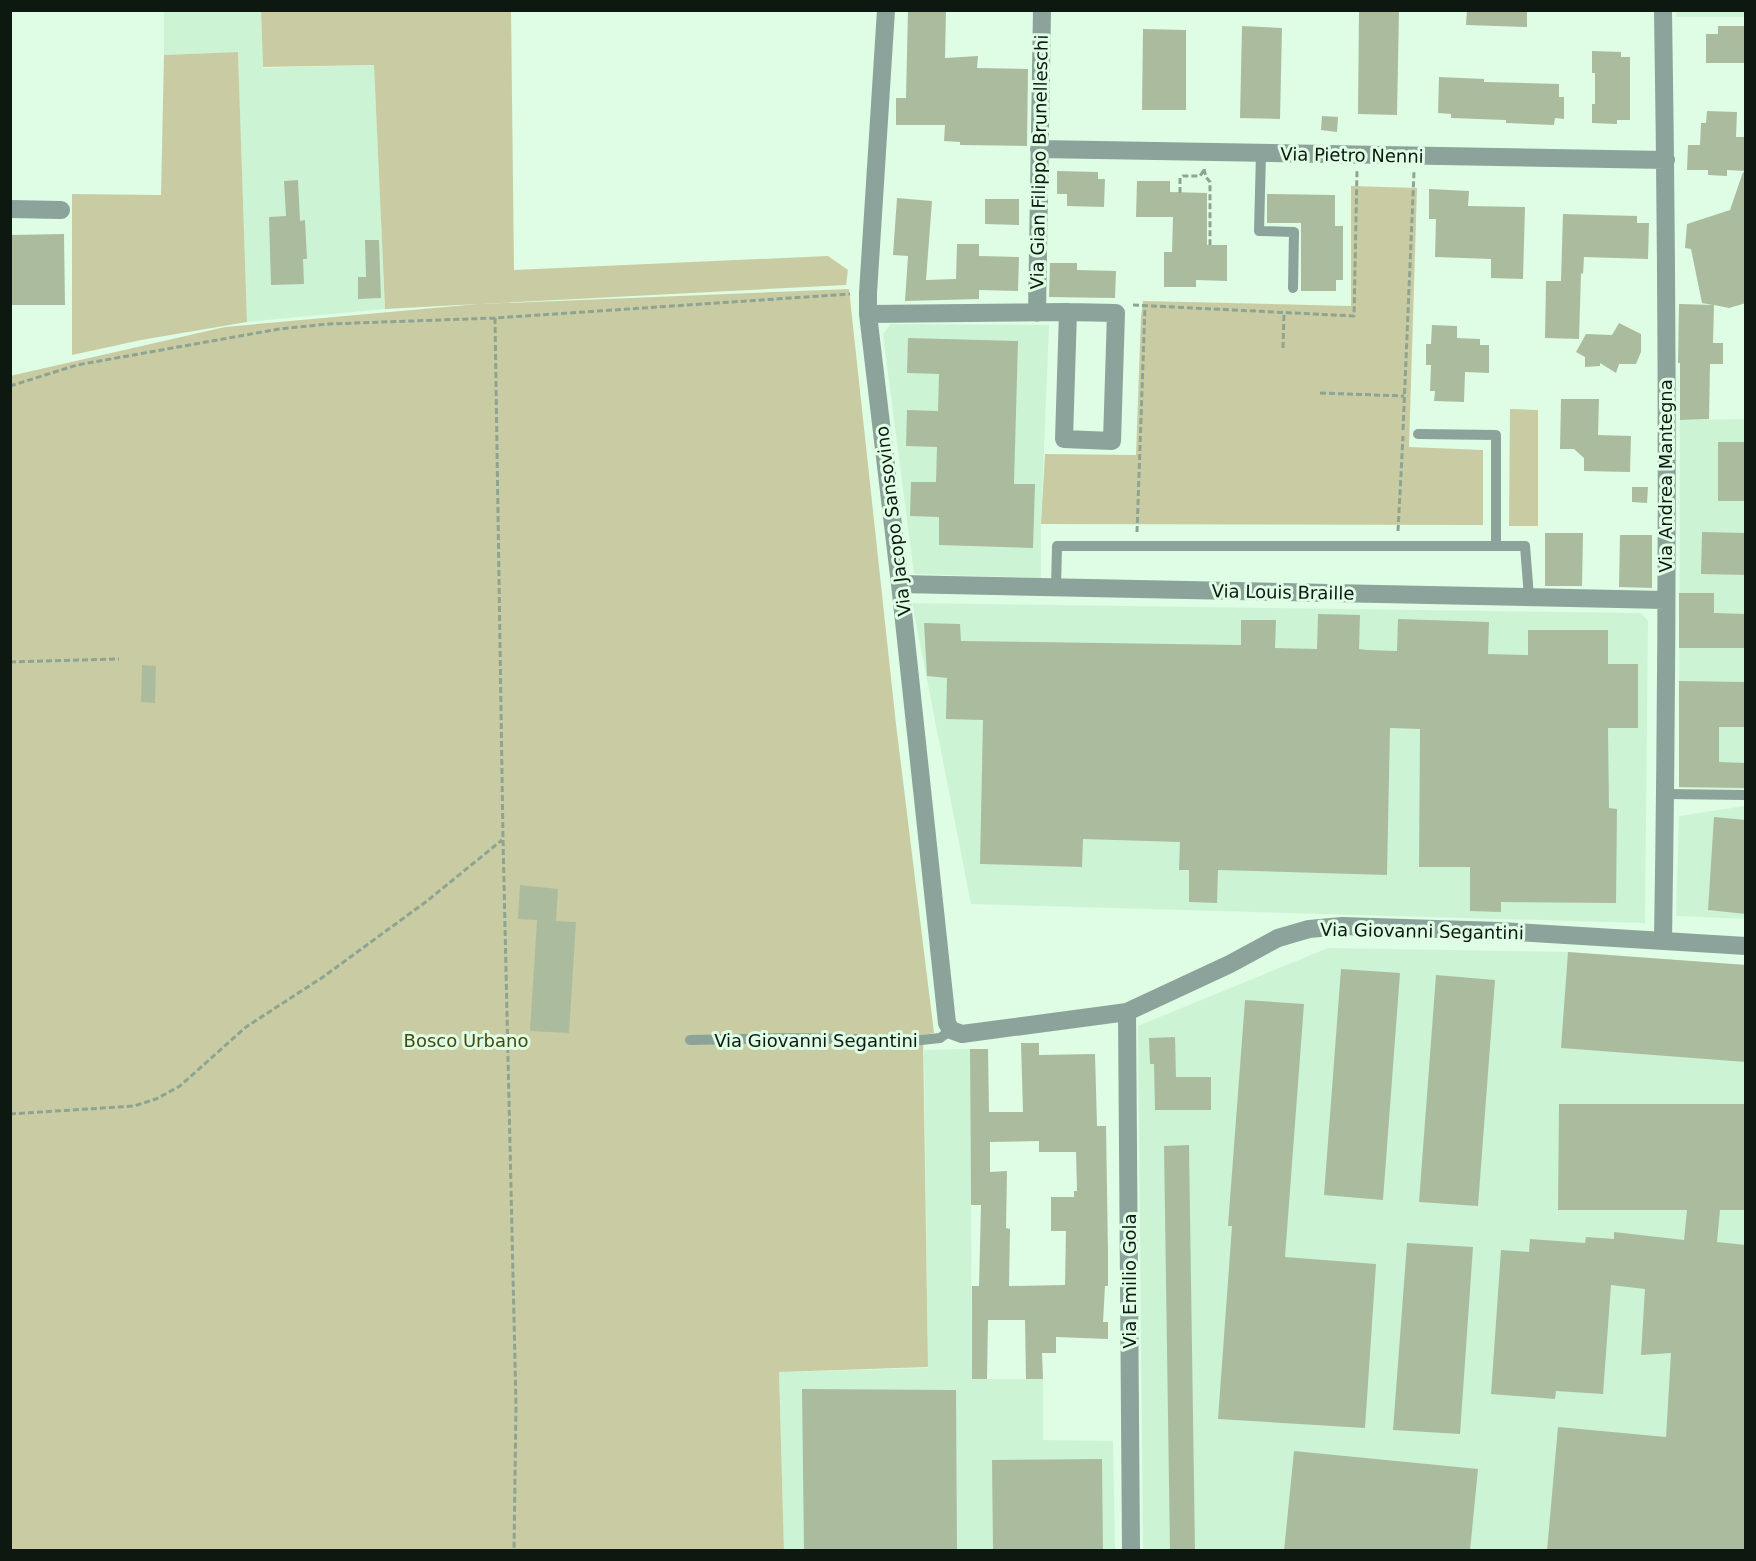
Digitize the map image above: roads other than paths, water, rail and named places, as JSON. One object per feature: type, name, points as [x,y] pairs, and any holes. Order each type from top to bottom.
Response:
[{"type":"street","name":"Via Jacopo Sansovino","points":[[886,10],[868,314],[900,584],[947,1023],[951,1030]]},
{"type":"street","name":"Via Gian Filippo Brunelleschi","points":[[1037,313],[1042,10]]},
{"type":"street","name":"Via Andrea Mantegna","points":[[1663,10],[1666,160],[1663,940]]},
{"type":"street","name":"Via Pietro Nenni","points":[[1039,149],[1666,160]]},
{"type":"street","points":[[10,209],[61,210]]},
{"type":"street","points":[[868,314],[1068,312],[1116,313],[1112,441],[1064,439],[1068,312]]},
{"type":"street","name":"Via Louis Braille","points":[[900,584],[1665,600]]},
{"type":"street","name":"Via Giovanni Segantini","points":[[951,1030],[962,1035],[1127,1012],[1230,964],[1278,938],[1309,928],[1342,926],[1499,931],[1746,946]]},
{"type":"street","name":"Via Emilio Gola","points":[[1127,1012],[1131,1551]]},
{"type":"lane","points":[[1261,153],[1259,231],[1294,232],[1293,288]]},
{"type":"lane","points":[[1418,434],[1496,435],[1496,546]]},
{"type":"lane","points":[[1056,588],[1057,546],[1525,546],[1529,597]]},
{"type":"lane","points":[[1665,794],[1746,795]]},
{"type":"lane","name":"Via Giovanni Segantini","points":[[690,1040],[785,1038],[921,1040],[940,1038],[951,1030]]},
{"type":"park label","name":"Bosco Urbano","points":[[466,1040]]}]
